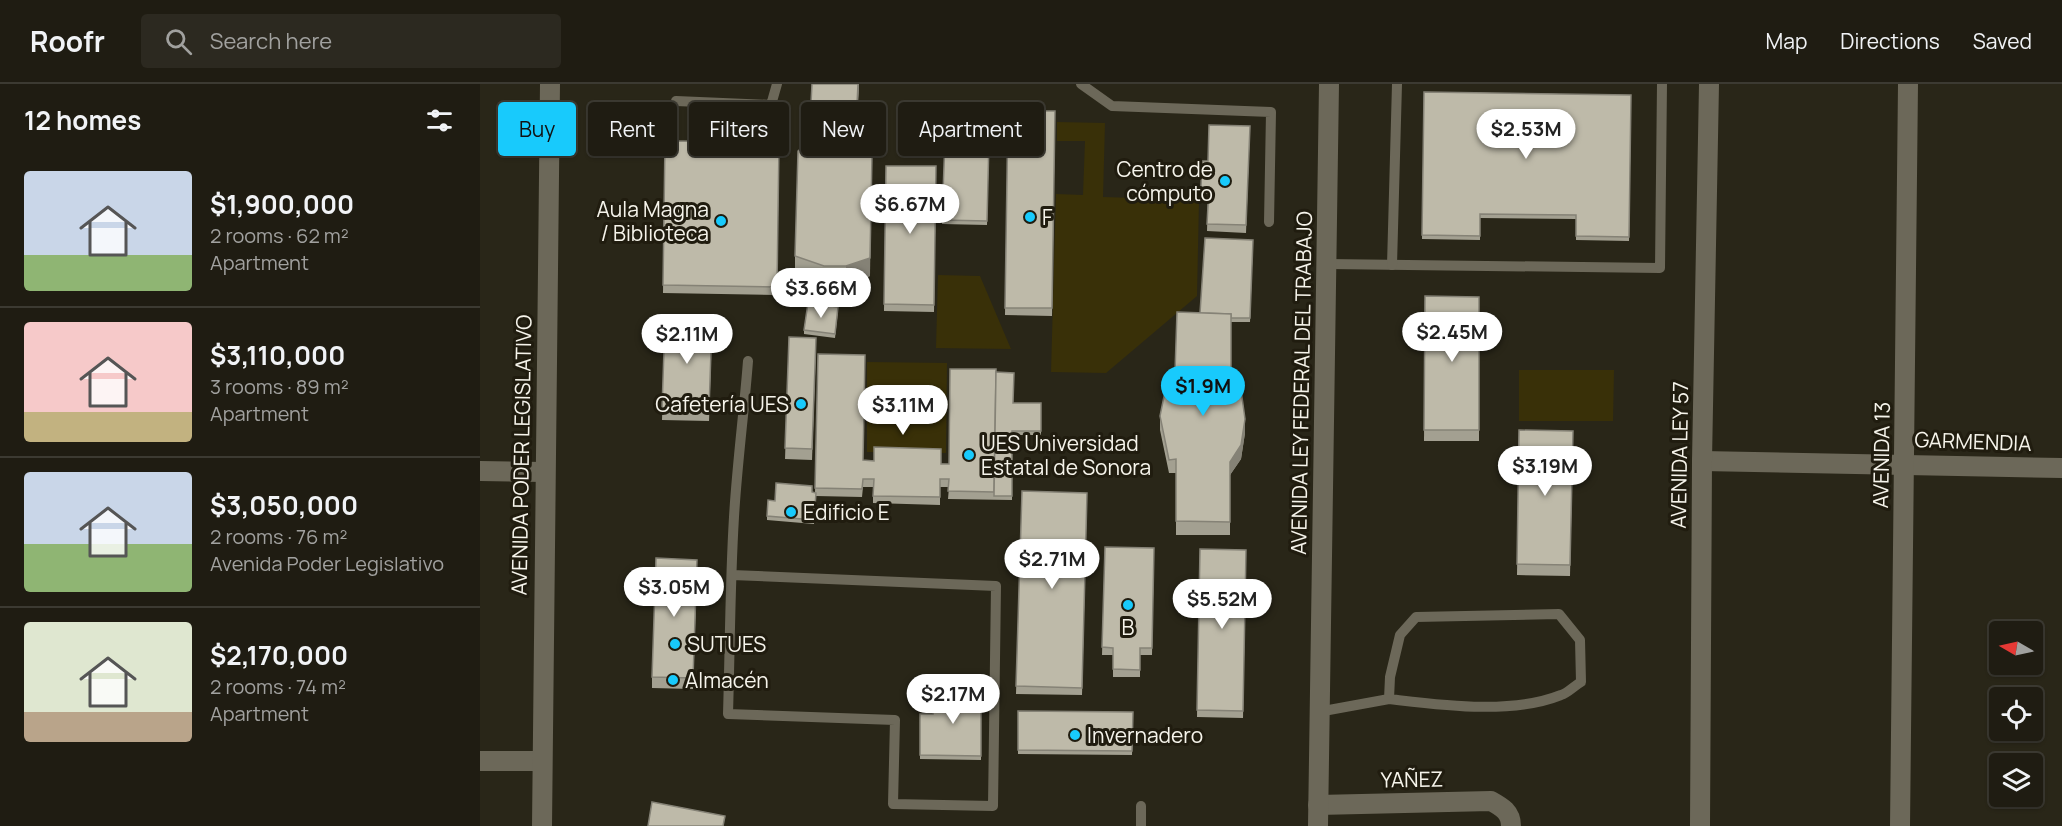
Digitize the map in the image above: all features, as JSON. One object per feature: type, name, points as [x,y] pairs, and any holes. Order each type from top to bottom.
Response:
[{"type":"street","name":"AVENIDA PODER LEGISLATIVO","points":[[542,826],[550,84]]},
{"type":"street","name":"AVENIDA LEY FEDERAL DEL TRABAJO","points":[[1318,826],[1329,84]]},
{"type":"street","name":"AVENIDA LEY 57","points":[[1700,826],[1702,461],[1709,84]]},
{"type":"street","name":"AVENIDA 13","points":[[1900,826],[1908,84]]},
{"type":"street","name":"GARMENDIA","points":[[1702,461],[2062,468]]},
{"type":"street","points":[[480,471],[545,472]]},
{"type":"street","points":[[480,761],[542,761]]},
{"type":"street","name":"YAÑEZ","points":[[1318,805],[1491,801],[1508,817]]},
{"type":"lane","points":[[676,101],[771,105],[777,84]]},
{"type":"lane","points":[[1081,84],[1112,106],[1271,112],[1269,222]]},
{"type":"lane","points":[[1392,265],[1397,84]]},
{"type":"lane","points":[[1328,264],[1660,268],[1662,84]]},
{"type":"lane","points":[[732,575],[996,586],[993,806],[893,804],[895,720],[728,714],[732,575],[734,516],[748,361]]},
{"type":"lane","points":[[1318,712],[1389,699],[1445,706],[1521,706],[1563,695],[1581,682],[1580,640],[1559,614],[1416,617],[1400,635],[1390,677],[1389,699]]},
{"type":"lane","points":[[1141,806],[1141,826]]},
{"type":"shaded area","points":[[1057,122],[1105,123],[1103,197],[1199,200],[1197,296],[1106,373],[1051,372],[1056,194],[1083,195],[1085,141],[1057,141]]},
{"type":"shaded area","points":[[938,275],[980,276],[1011,349],[936,348]]},
{"type":"shaded area","points":[[867,362],[947,363],[946,453],[867,452]]},
{"type":"shaded area","points":[[1519,370],[1614,370],[1613,421],[1519,421]]},
{"type":"building","points":[[812,84],[858,84],[857,102],[811,102]]},
{"type":"building","points":[[1424,92],[1631,95],[1629,237],[1576,236],[1576,215],[1480,214],[1480,236],[1422,235]]},
{"type":"building","name":"F","points":[[1044,111],[1055,111],[1052,308],[1005,308],[1007,156],[1044,156]]},
{"type":"building","name":"Centro de cómputo","points":[[1209,125],[1250,126],[1246,225],[1207,224],[1209,187],[1201,187],[1202,161],[1208,161]]},
{"type":"building","name":"Aula Magna / Biblioteca","points":[[677,141],[689,141],[689,156],[779,156],[777,287],[663,285],[665,156],[677,156]]},
{"type":"building","points":[[801,148],[801,156],[872,156],[870,258],[846,266],[824,266],[795,256],[798,151]]},
{"type":"building","points":[[944,156],[989,156],[987,221],[942,220]]},
{"type":"building","points":[[886,166],[936,166],[934,305],[884,304]]},
{"type":"building","points":[[1205,238],[1253,240],[1250,318],[1231,318],[1231,314],[1200,313]]},
{"type":"building","points":[[1425,296],[1479,297],[1479,430],[1424,430]]},
{"type":"building","points":[[808,303],[838,307],[835,334],[804,330]]},
{"type":"building","points":[[1177,312],[1231,314],[1231,373],[1241,390],[1245,419],[1241,445],[1230,462],[1230,522],[1176,521],[1176,459],[1169,460],[1160,416],[1169,372],[1175,372]]},
{"type":"building","points":[[665,320],[712,321],[709,410],[662,409]]},
{"type":"building","name":"Cafetería UES","points":[[789,337],[816,338],[812,449],[785,448]]},
{"type":"building","points":[[818,354],[865,355],[863,460],[874,461],[874,447],[941,449],[941,464],[949,464],[950,369],[996,369],[994,492],[948,491],[949,479],[940,479],[940,497],[873,496],[874,479],[863,479],[862,489],[815,488]]},
{"type":"building","points":[[996,372],[1014,373],[1013,403],[1041,403],[1041,431],[1012,431],[1012,496],[994,496]]},
{"type":"building","points":[[1519,430],[1573,431],[1570,565],[1517,564]]},
{"type":"building","name":"Edificio E","points":[[776,483],[812,486],[812,492],[816,493],[814,520],[767,516],[768,500],[775,501]]},
{"type":"building","points":[[1022,491],[1087,493],[1082,688],[1016,686]]},
{"type":"building","name":"B","points":[[1105,547],[1154,548],[1152,648],[1140,648],[1140,670],[1113,669],[1113,648],[1102,647]]},
{"type":"building","points":[[1200,549],[1246,550],[1243,711],[1197,710]]},
{"type":"building","points":[[656,558],[697,560],[693,678],[652,677]]},
{"type":"building","points":[[933,690],[981,691],[981,756],[920,755],[920,714],[933,714]]},
{"type":"building","name":"Invernadero","points":[[1018,711],[1133,712],[1132,751],[1018,750]]},
{"type":"building","points":[[652,802],[725,816],[723,826],[648,826]]},
{"type":"place","name":"Centro de cómputo","points":[[1225,181]]},
{"type":"place","name":"F","points":[[1030,217]]},
{"type":"place","name":"Aula Magna / Biblioteca","points":[[721,221]]},
{"type":"place","name":"Cafetería UES","points":[[801,404]]},
{"type":"place","name":"UES Universidad Estatal de Sonora","points":[[969,455]]},
{"type":"place","name":"Edificio E","points":[[791,512]]},
{"type":"place","name":"B","points":[[1128,605]]},
{"type":"place","name":"SUTUES","points":[[675,644]]},
{"type":"place","name":"Almacén","points":[[673,680]]},
{"type":"place","name":"Invernadero","points":[[1075,735]]}]
